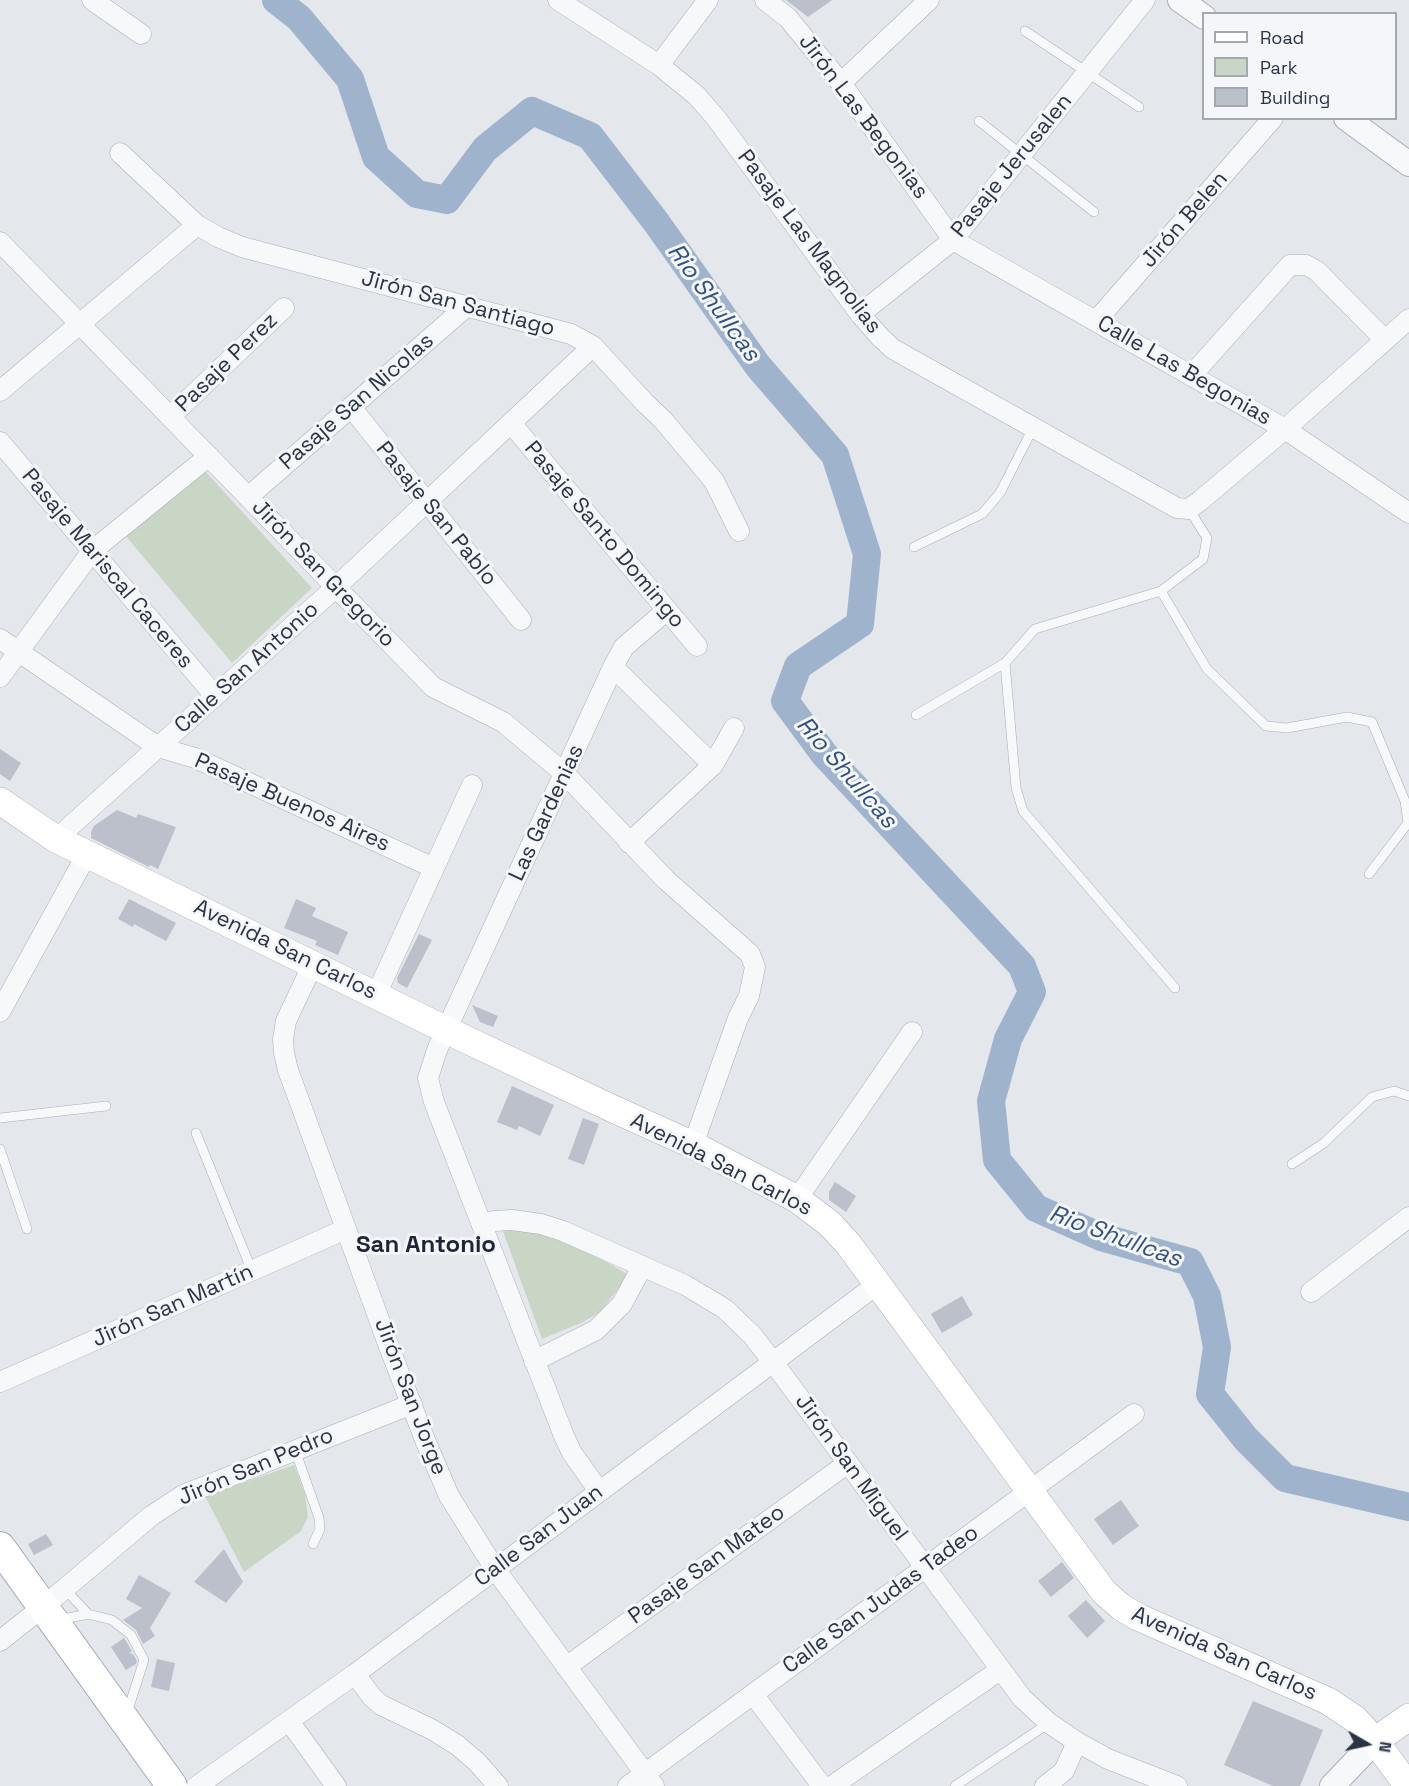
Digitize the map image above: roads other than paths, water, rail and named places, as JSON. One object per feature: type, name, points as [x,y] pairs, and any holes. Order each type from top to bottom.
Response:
[{"type":"main road","name":"Avenida San Carlos","points":[[0,801],[56,839],[447,1030],[693,1145],[797,1199],[830,1224],[879,1283],[1066,1543],[1104,1592],[1121,1607],[1138,1617],[1328,1701],[1355,1719],[1375,1741],[1408,1786]]},
{"type":"main road","points":[[0,1547],[54,1606],[124,1721],[172,1786]]},
{"type":"main road","points":[[1375,1741],[1409,1717]]},
{"type":"street","points":[[92,0],[141,34]]},
{"type":"street","name":"Pasaje Las Magnolias","points":[[558,0],[659,65],[697,96],[716,118],[860,314],[893,349],[1183,509]]},
{"type":"street","points":[[659,65],[708,0]]},
{"type":"street","name":"Jirón Las Begonias","points":[[765,0],[788,18],[841,83],[953,240]]},
{"type":"street","points":[[841,83],[929,0]]},
{"type":"street","name":"Pasaje Jerusalen","points":[[860,314],[953,240],[1145,0]]},
{"type":"street","points":[[1180,0],[1202,16]]},
{"type":"street","name":"Jirón Belen","points":[[1096,321],[1271,120]]},
{"type":"street","points":[[1349,120],[1409,164]]},
{"type":"street","name":"Jirón San Santiago","points":[[120,153],[197,225],[242,247],[571,334],[593,346],[663,420],[714,481],[739,531]]},
{"type":"street","points":[[0,391],[197,225]]},
{"type":"street","name":"Calle Las Begonias","points":[[953,240],[1285,429],[1409,513]]},
{"type":"street","name":"Jirón San Gregorio","points":[[0,242],[433,687],[502,722],[565,774],[666,880],[750,954],[755,967],[754,981],[738,1018],[693,1145]]},
{"type":"street","points":[[1191,376],[1290,265],[1306,265],[1317,271],[1385,340]]},
{"type":"street","name":"Pasaje San Nicolas","points":[[248,497],[467,306]]},
{"type":"street","name":"Pasaje Perez","points":[[170,417],[284,308]]},
{"type":"street","points":[[1183,509],[1285,429],[1409,319]]},
{"type":"street","name":"Calle San Antonio","points":[[56,839],[336,587],[593,346]]},
{"type":"street","name":"Pasaje San Pablo","points":[[351,407],[521,620]]},
{"type":"street","name":"Pasaje Santo Domingo","points":[[511,423],[697,646]]},
{"type":"street","name":"Pasaje Mariscal Caceres","points":[[0,442],[215,696]]},
{"type":"street","points":[[0,677],[92,551],[209,456]]},
{"type":"street","name":"Las Gardenias","points":[[599,1491],[572,1453],[564,1437],[434,1102],[428,1078],[447,1030],[624,647],[666,611]]},
{"type":"street","name":"Pasaje Buenos Aires","points":[[0,639],[158,747],[195,758],[434,868]]},
{"type":"street","points":[[614,667],[713,765]]},
{"type":"street","points":[[629,843],[713,765],[734,728]]},
{"type":"street","points":[[376,995],[471,785]]},
{"type":"street","points":[[0,1012],[87,854]]},
{"type":"street","name":"Jirón San Jorge","points":[[313,964],[286,1020],[283,1039],[284,1053],[288,1070],[412,1404],[450,1496],[495,1569],[649,1780]]},
{"type":"street","points":[[797,1199],[912,1032]]},
{"type":"street","points":[[1311,1292],[1409,1216]]},
{"type":"street","name":"Jirón San Miguel","points":[[482,1226],[502,1219],[541,1224],[563,1230],[685,1285],[725,1309],[747,1330],[773,1362],[1022,1698],[1049,1723],[1077,1742],[1107,1759],[1177,1786]]},
{"type":"street","name":"Jirón San Martín","points":[[0,1382],[346,1229]]},
{"type":"street","points":[[534,1361],[597,1330],[622,1305],[642,1267]]},
{"type":"street","name":"Calle San Juan","points":[[197,1786],[355,1674],[879,1283]]},
{"type":"street","name":"Jirón San Pedro","points":[[0,1641],[54,1606],[151,1516],[183,1495],[412,1404]]},
{"type":"street","name":"Calle San Judas Tadeo","points":[[628,1786],[649,1780],[753,1694],[1134,1414]]},
{"type":"street","name":"Pasaje San Mateo","points":[[566,1666],[848,1463]]},
{"type":"street","points":[[832,1786],[1000,1670]]},
{"type":"street","points":[[355,1674],[381,1705],[431,1729],[457,1745],[477,1762],[498,1786]]},
{"type":"street","points":[[753,1694],[822,1786]]},
{"type":"street","points":[[288,1721],[336,1786]]},
{"type":"street","points":[[1332,1786],[1375,1741]]},
{"type":"street","points":[[1045,1786],[1064,1771],[1077,1742]]},
{"type":"lane","points":[[1025,31],[1139,107]]},
{"type":"lane","points":[[979,121],[1095,213]]},
{"type":"lane","points":[[914,547],[982,514],[1000,493],[1034,426]]},
{"type":"lane","points":[[916,715],[1005,663],[1035,629],[1161,591],[1203,559],[1207,538],[1183,509]]},
{"type":"lane","points":[[1161,591],[1207,669],[1266,726],[1287,728],[1347,717],[1372,723],[1405,801],[1408,823],[1369,874]]},
{"type":"lane","points":[[1005,663],[1016,788],[1023,811],[1175,988]]},
{"type":"lane","points":[[1292,1164],[1324,1143],[1372,1097],[1394,1091],[1409,1096]]},
{"type":"lane","points":[[0,1118],[106,1106]]},
{"type":"lane","points":[[196,1133],[252,1271]]},
{"type":"lane","points":[[0,1149],[27,1229]]},
{"type":"lane","points":[[295,1450],[319,1518],[320,1529],[313,1544]]},
{"type":"lane","points":[[54,1606],[88,1614]]},
{"type":"lane","points":[[54,1606],[112,1620],[131,1635],[141,1651],[144,1660],[124,1721]]},
{"type":"lane","points":[[955,1786],[1049,1723]]},
{"type":"waterway","name":"Rio Shullcas","points":[[276,0],[299,18],[350,79],[376,157],[417,194],[447,200],[485,149],[532,111],[590,136],[656,222],[758,366],[835,455],[867,554],[860,624],[798,666],[785,701],[824,754],[1022,966],[1032,992],[1008,1039],[991,1101],[997,1160],[1036,1208],[1101,1237],[1190,1262],[1207,1296],[1217,1347],[1210,1394],[1246,1439],[1285,1478],[1409,1507]]},
{"type":"district","name":"San Antonio","points":[[426,1245]]}]
